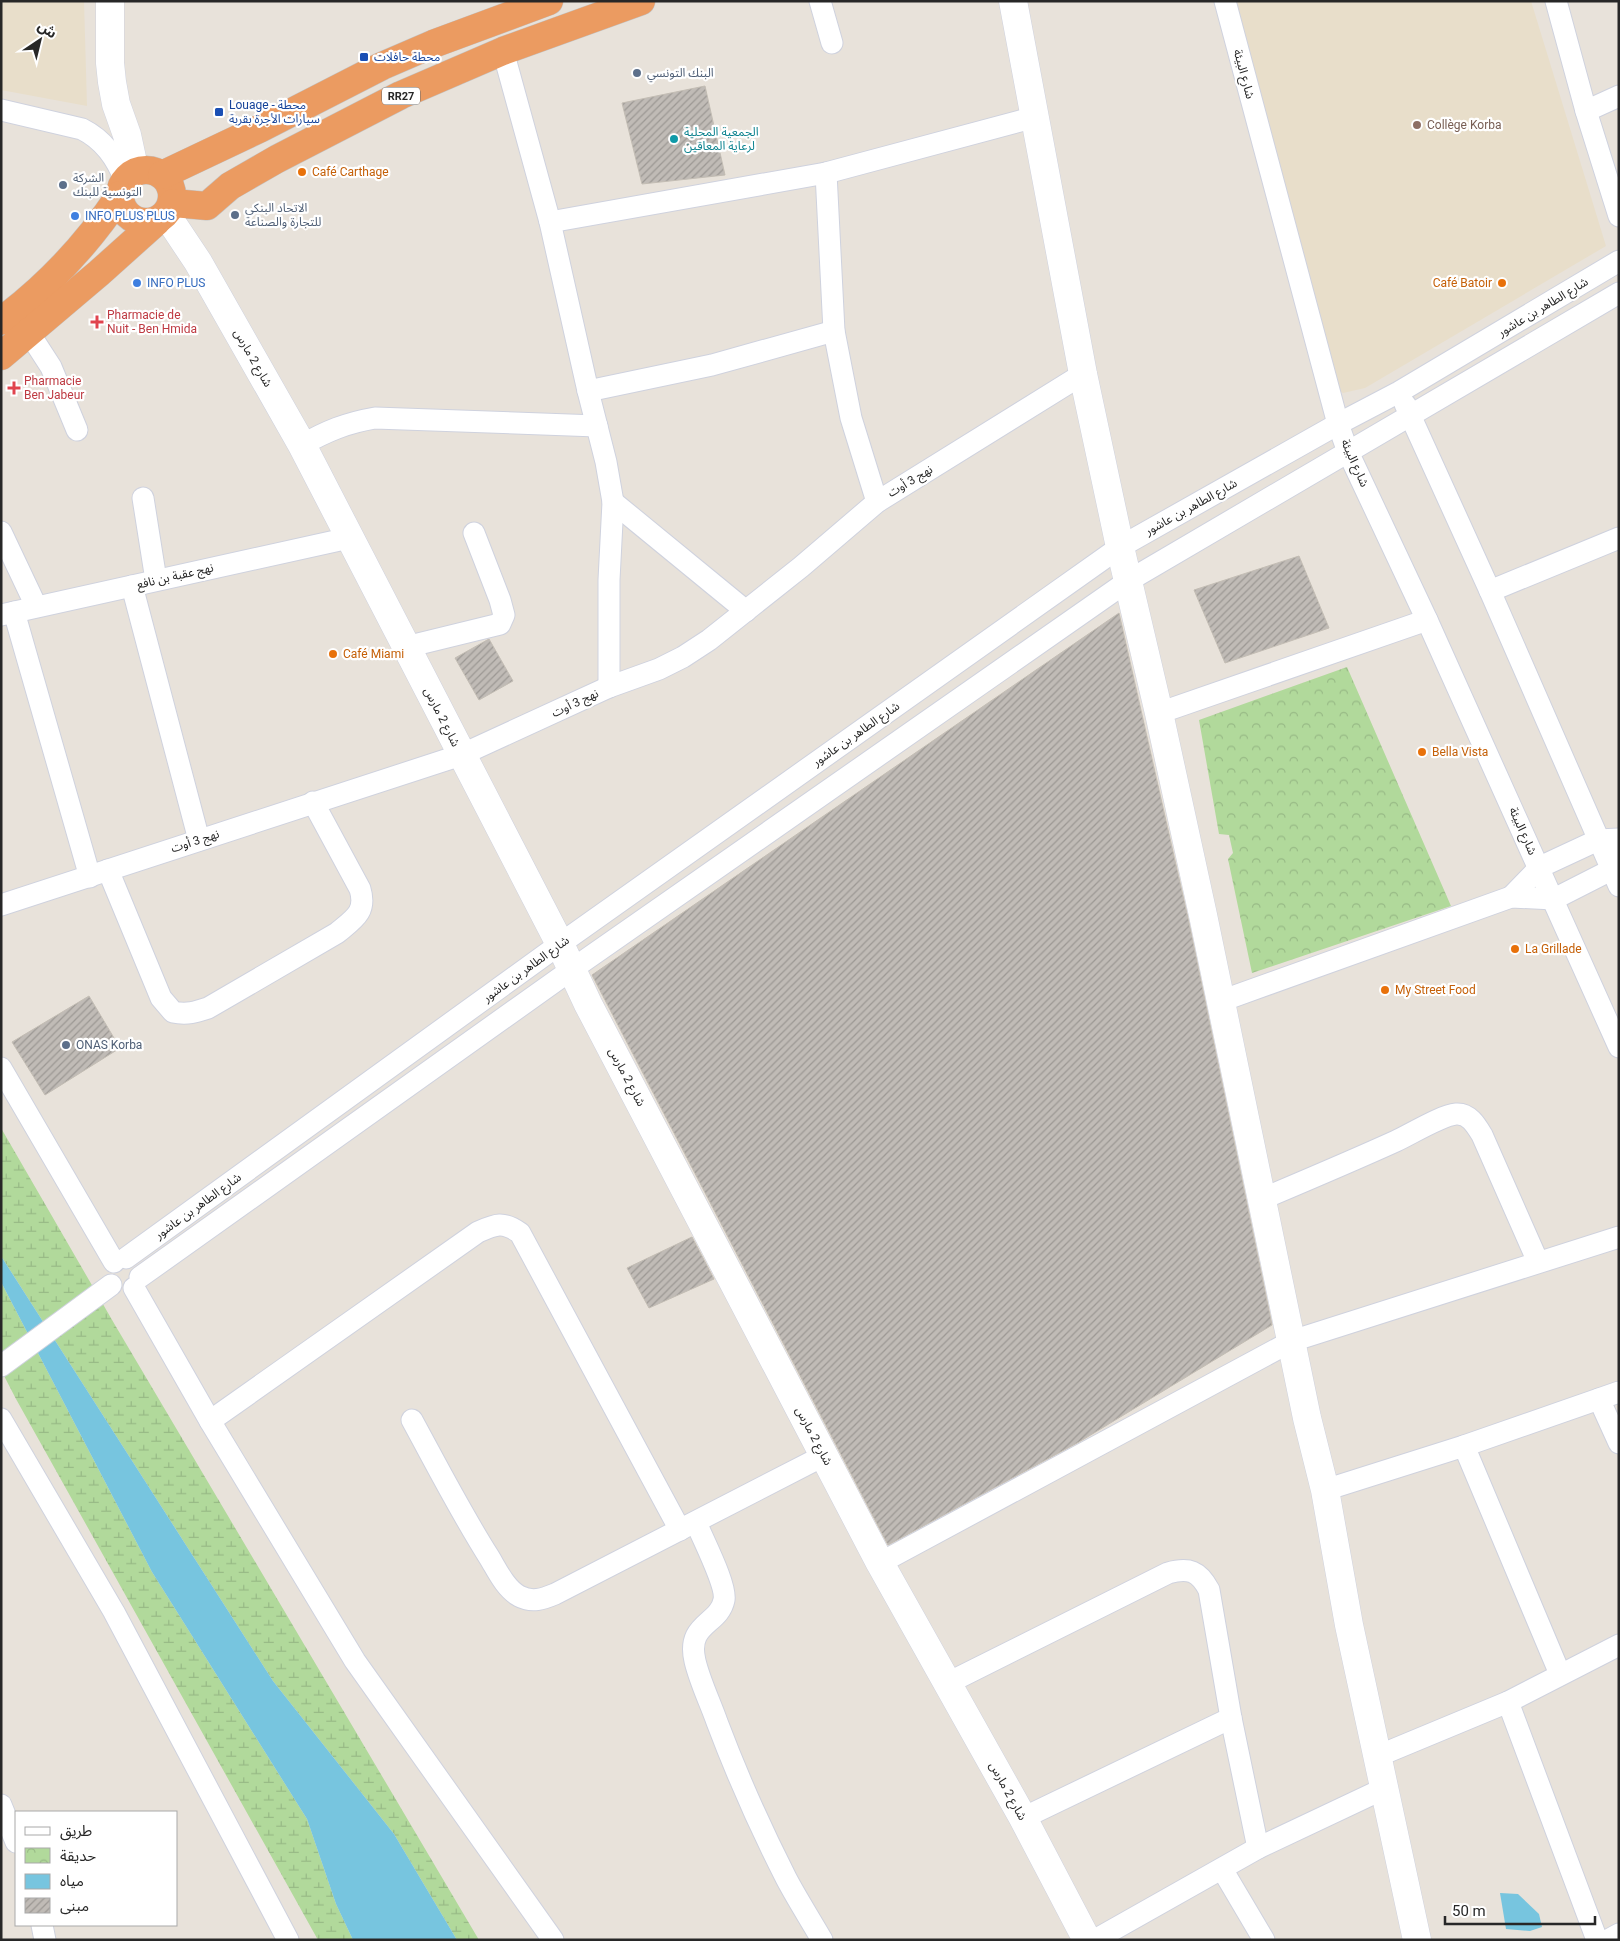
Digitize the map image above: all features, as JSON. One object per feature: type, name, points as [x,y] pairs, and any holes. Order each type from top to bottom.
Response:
[{"type":"highway","points":[[1,321],[24,305],[82,246],[138,179],[259,129],[382,66],[432,44],[549,1]]},
{"type":"highway","name":"RR27","points":[[138,179],[122,207],[129,216],[146,223],[165,212],[208,206],[230,186],[276,159],[401,95],[502,51],[641,1]]},
{"type":"highway","points":[[1,356],[165,212],[172,188],[138,179]]},
{"type":"street","points":[[110,1],[110,63],[112,82],[116,104],[127,135],[138,179]]},
{"type":"street","points":[[820,1],[832,43]]},
{"type":"street","points":[[1013,1],[1084,374],[1120,547],[1159,713],[1221,1001],[1307,1418],[1325,1490],[1350,1625],[1417,1940]]},
{"type":"street","name":"شارع البيئة","points":[[1225,1],[1338,424],[1348,452],[1540,867],[1619,1046]]},
{"type":"street","points":[[1556,1],[1586,111],[1619,216]]},
{"type":"street","points":[[502,51],[550,222],[613,502],[609,580],[609,687]]},
{"type":"street","points":[[1586,111],[1619,96]]},
{"type":"street","points":[[1,110],[82,130],[94,135],[138,179]]},
{"type":"street","points":[[550,222],[826,172],[1035,117]]},
{"type":"street","points":[[826,172],[834,331],[851,418],[877,502]]},
{"type":"street","name":"شارع 2 مارس","points":[[165,212],[198,262],[302,445],[880,1563],[948,1682],[1088,1940]]},
{"type":"street","name":"شارع الطاهر بن عاشور","points":[[120,1260],[560,944],[1120,547],[1338,424],[1399,392],[1619,261]]},
{"type":"street","name":"شارع الطاهر بن عاشور","points":[[137,1282],[572,970],[1128,581],[1619,293]]},
{"type":"street","points":[[588,392],[712,364],[834,331]]},
{"type":"street","points":[[29,333],[51,367],[77,430]]},
{"type":"street","name":"نهج 3 أوت","points":[[1,905],[461,755],[609,687],[659,669],[683,657],[709,640],[801,567],[877,502],[1084,374]]},
{"type":"street","points":[[1221,1001],[1511,897],[1554,899],[1616,870],[1608,840],[1490,591],[1412,416],[1399,392]]},
{"type":"street","points":[[302,445],[328,430],[375,418],[597,426]]},
{"type":"street","points":[[143,498],[156,580]]},
{"type":"street","points":[[613,502],[746,611]]},
{"type":"street","points":[[1,532],[36,606]]},
{"type":"street","points":[[406,647],[500,624],[504,615],[500,600],[474,533]]},
{"type":"street","name":"نهج عقبة بن نافع","points":[[8,613],[349,538]]},
{"type":"street","points":[[1490,591],[1619,538]]},
{"type":"street","points":[[132,586],[199,840]]},
{"type":"street","points":[[8,613],[99,873],[161,998],[173,1012],[184,1014],[208,1008],[337,933],[354,919],[361,908],[363,900],[360,889],[313,802]]},
{"type":"street","points":[[1159,713],[1427,620]]},
{"type":"street","points":[[1511,897],[1540,867],[1608,840]]},
{"type":"street","points":[[1,1068],[120,1260],[137,1264],[137,1282],[210,1421],[355,1661],[553,1940]]},
{"type":"street","points":[[1262,1199],[1446,1117],[1456,1114],[1463,1115],[1472,1120],[1482,1135],[1538,1262]]},
{"type":"street","points":[[210,1421],[478,1232],[503,1224],[511,1226],[520,1233],[688,1526],[718,1574],[724,1592],[724,1600],[721,1607],[698,1631],[695,1638],[695,1662],[728,1750],[759,1821],[786,1879],[822,1940]]},
{"type":"street","points":[[880,1563],[1292,1341],[1619,1237]]},
{"type":"street","points":[[1,1366],[106,1288],[108,1272],[120,1260]]},
{"type":"street","points":[[106,1288],[122,1291],[137,1282]]},
{"type":"street","points":[[1325,1490],[1464,1446],[1619,1392]]},
{"type":"street","points":[[1599,1399],[1619,1443]]},
{"type":"street","points":[[1,1419],[114,1612],[288,1940]]},
{"type":"street","points":[[412,1420],[475,1535],[504,1582],[520,1596],[542,1600],[825,1455]]},
{"type":"street","points":[[1464,1446],[1560,1674]]},
{"type":"street","points":[[948,1682],[1149,1581],[1181,1569],[1202,1577],[1209,1590],[1231,1718],[1258,1848]]},
{"type":"street","points":[[1378,1756],[1508,1702],[1619,1645]]},
{"type":"street","points":[[1508,1702],[1597,1940]]},
{"type":"street","points":[[1023,1818],[1231,1718]]},
{"type":"street","points":[[1096,1940],[1258,1848],[1385,1788]]},
{"type":"street","points":[[1,1805],[15,1840]]},
{"type":"street","points":[[1222,1869],[1264,1940]]},
{"type":"street","points":[[42,1926],[45,1940]]},
{"type":"street","points":[[1608,1940],[1619,1934]]},
{"type":"shaded area","points":[[1,1],[84,1],[87,106],[1,90]]},
{"type":"shaded area","name":"Collège Korba","points":[[1233,1],[1531,1],[1606,246],[1365,388],[1343,393],[1330,384]]},
{"type":"green space","points":[[1347,667],[1451,906],[1252,973],[1228,859],[1233,853],[1229,835],[1219,834],[1199,720]]},
{"type":"green space","points":[[1,1128],[115,1325],[479,1940],[457,1940],[394,1834],[273,1681],[1,1256]]},
{"type":"green space","points":[[1,1282],[152,1572],[307,1819],[336,1904],[353,1940],[318,1940],[16,1399],[1,1370]]},
{"type":"water","points":[[1,1256],[273,1681],[394,1834],[457,1940],[353,1940],[336,1904],[307,1819],[152,1572],[1,1282]]},
{"type":"water","points":[[1500,1893],[1518,1894],[1539,1914],[1542,1927],[1530,1931],[1506,1929]]},
{"type":"building","name":"الجمعية المحلية لرعاية المعاقين","points":[[705,86],[725,175],[642,184],[622,103]]},
{"type":"building","points":[[1299,556],[1329,628],[1225,663],[1194,590]]},
{"type":"building","points":[[1119,613],[1188,918],[1272,1325],[1079,1442],[888,1545],[592,975]]},
{"type":"building","points":[[489,639],[513,681],[479,700],[455,658]]},
{"type":"building","name":"ONAS Korba","points":[[89,996],[120,1048],[45,1095],[12,1042]]},
{"type":"building","points":[[692,1237],[714,1279],[649,1308],[627,1268]]},
{"type":"place","name":"محطة حافلات","points":[[364,57]]},
{"type":"place","name":"البنك التونسي","points":[[637,73]]},
{"type":"place","name":"Louage - محطة سيارات الأجرة بقربة","points":[[219,112]]},
{"type":"place","name":"Collège Korba","points":[[1417,125]]},
{"type":"place","name":"الجمعية المحلية لرعاية المعاقين","points":[[674,139]]},
{"type":"place","name":"Café Carthage","points":[[302,172]]},
{"type":"place","name":"الشركة التونسية للبنك","points":[[63,185]]},
{"type":"place","name":"الاتحاد البنكي للتجارة والصناعة","points":[[235,215]]},
{"type":"place","name":"INFO PLUS PLUS","points":[[75,216]]},
{"type":"place","name":"INFO PLUS","points":[[137,283]]},
{"type":"place","name":"Café Batoir","points":[[1502,283]]},
{"type":"place","name":"Pharmacie de Nuit - Ben Hmida","points":[[97,322]]},
{"type":"place","name":"Pharmacie Ben Jabeur","points":[[14,388]]},
{"type":"place","name":"Café Miami","points":[[333,654]]},
{"type":"place","name":"Bella Vista","points":[[1422,752]]},
{"type":"place","name":"La Grillade","points":[[1515,949]]},
{"type":"place","name":"My Street Food","points":[[1385,990]]},
{"type":"place","name":"ONAS Korba","points":[[66,1045]]}]
